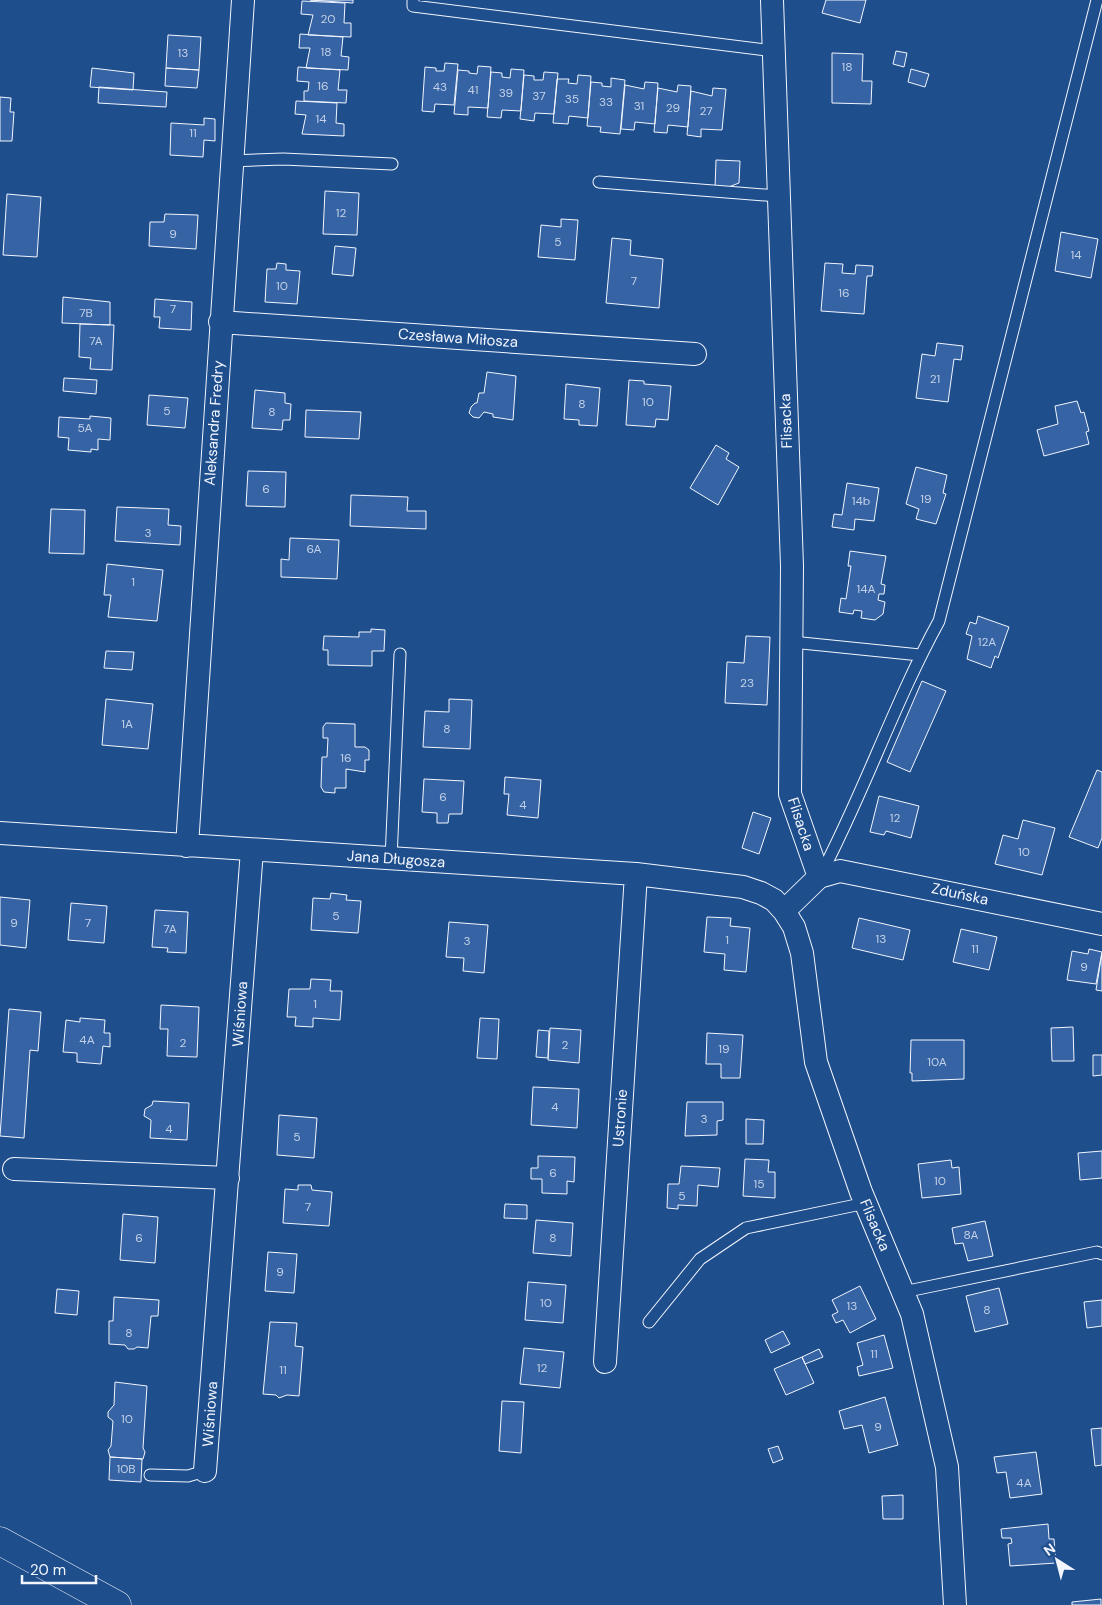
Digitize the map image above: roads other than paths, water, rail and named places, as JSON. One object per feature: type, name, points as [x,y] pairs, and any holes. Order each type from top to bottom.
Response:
[{"type":"main road","points":[[0,1541],[117,1605]]},
{"type":"street","name":"Aleksandra Fredry","points":[[187,846],[220,322],[243,0]]},
{"type":"street","name":"Flisacka","points":[[772,0],[792,566],[790,794],[819,878]]},
{"type":"street","name":"Czesława Miłosza","points":[[220,322],[695,354]]},
{"type":"street","name":"Jana Długosza","points":[[0,833],[636,874],[743,887],[761,893],[784,911]]},
{"type":"street","name":"Wiśniowa","points":[[205,1471],[252,850]]},
{"type":"street","name":"Zduńska","points":[[819,878],[840,871],[1102,924]]},
{"type":"street","name":"Ustronie","points":[[605,1362],[636,874]]},
{"type":"street","points":[[784,911],[819,878]]},
{"type":"street","name":"Flisacka","points":[[784,911],[794,927],[802,953],[816,1062],[866,1203],[912,1314],[947,1467],[954,1605]]},
{"type":"street","points":[[14,1170],[228,1178]]},
{"type":"lane","points":[[414,0],[413,6],[774,51]]},
{"type":"lane","points":[[819,878],[848,822],[920,655],[939,622],[1098,0]]},
{"type":"lane","points":[[231,161],[283,159],[392,164]]},
{"type":"lane","points":[[598,182],[778,196]]},
{"type":"lane","points":[[792,642],[920,655]]},
{"type":"lane","points":[[391,859],[400,654]]},
{"type":"lane","points":[[649,1322],[700,1259],[746,1228],[866,1203]]},
{"type":"lane","points":[[903,1292],[1097,1252],[1102,1254]]},
{"type":"lane","points":[[150,1475],[188,1476],[205,1471]]}]
